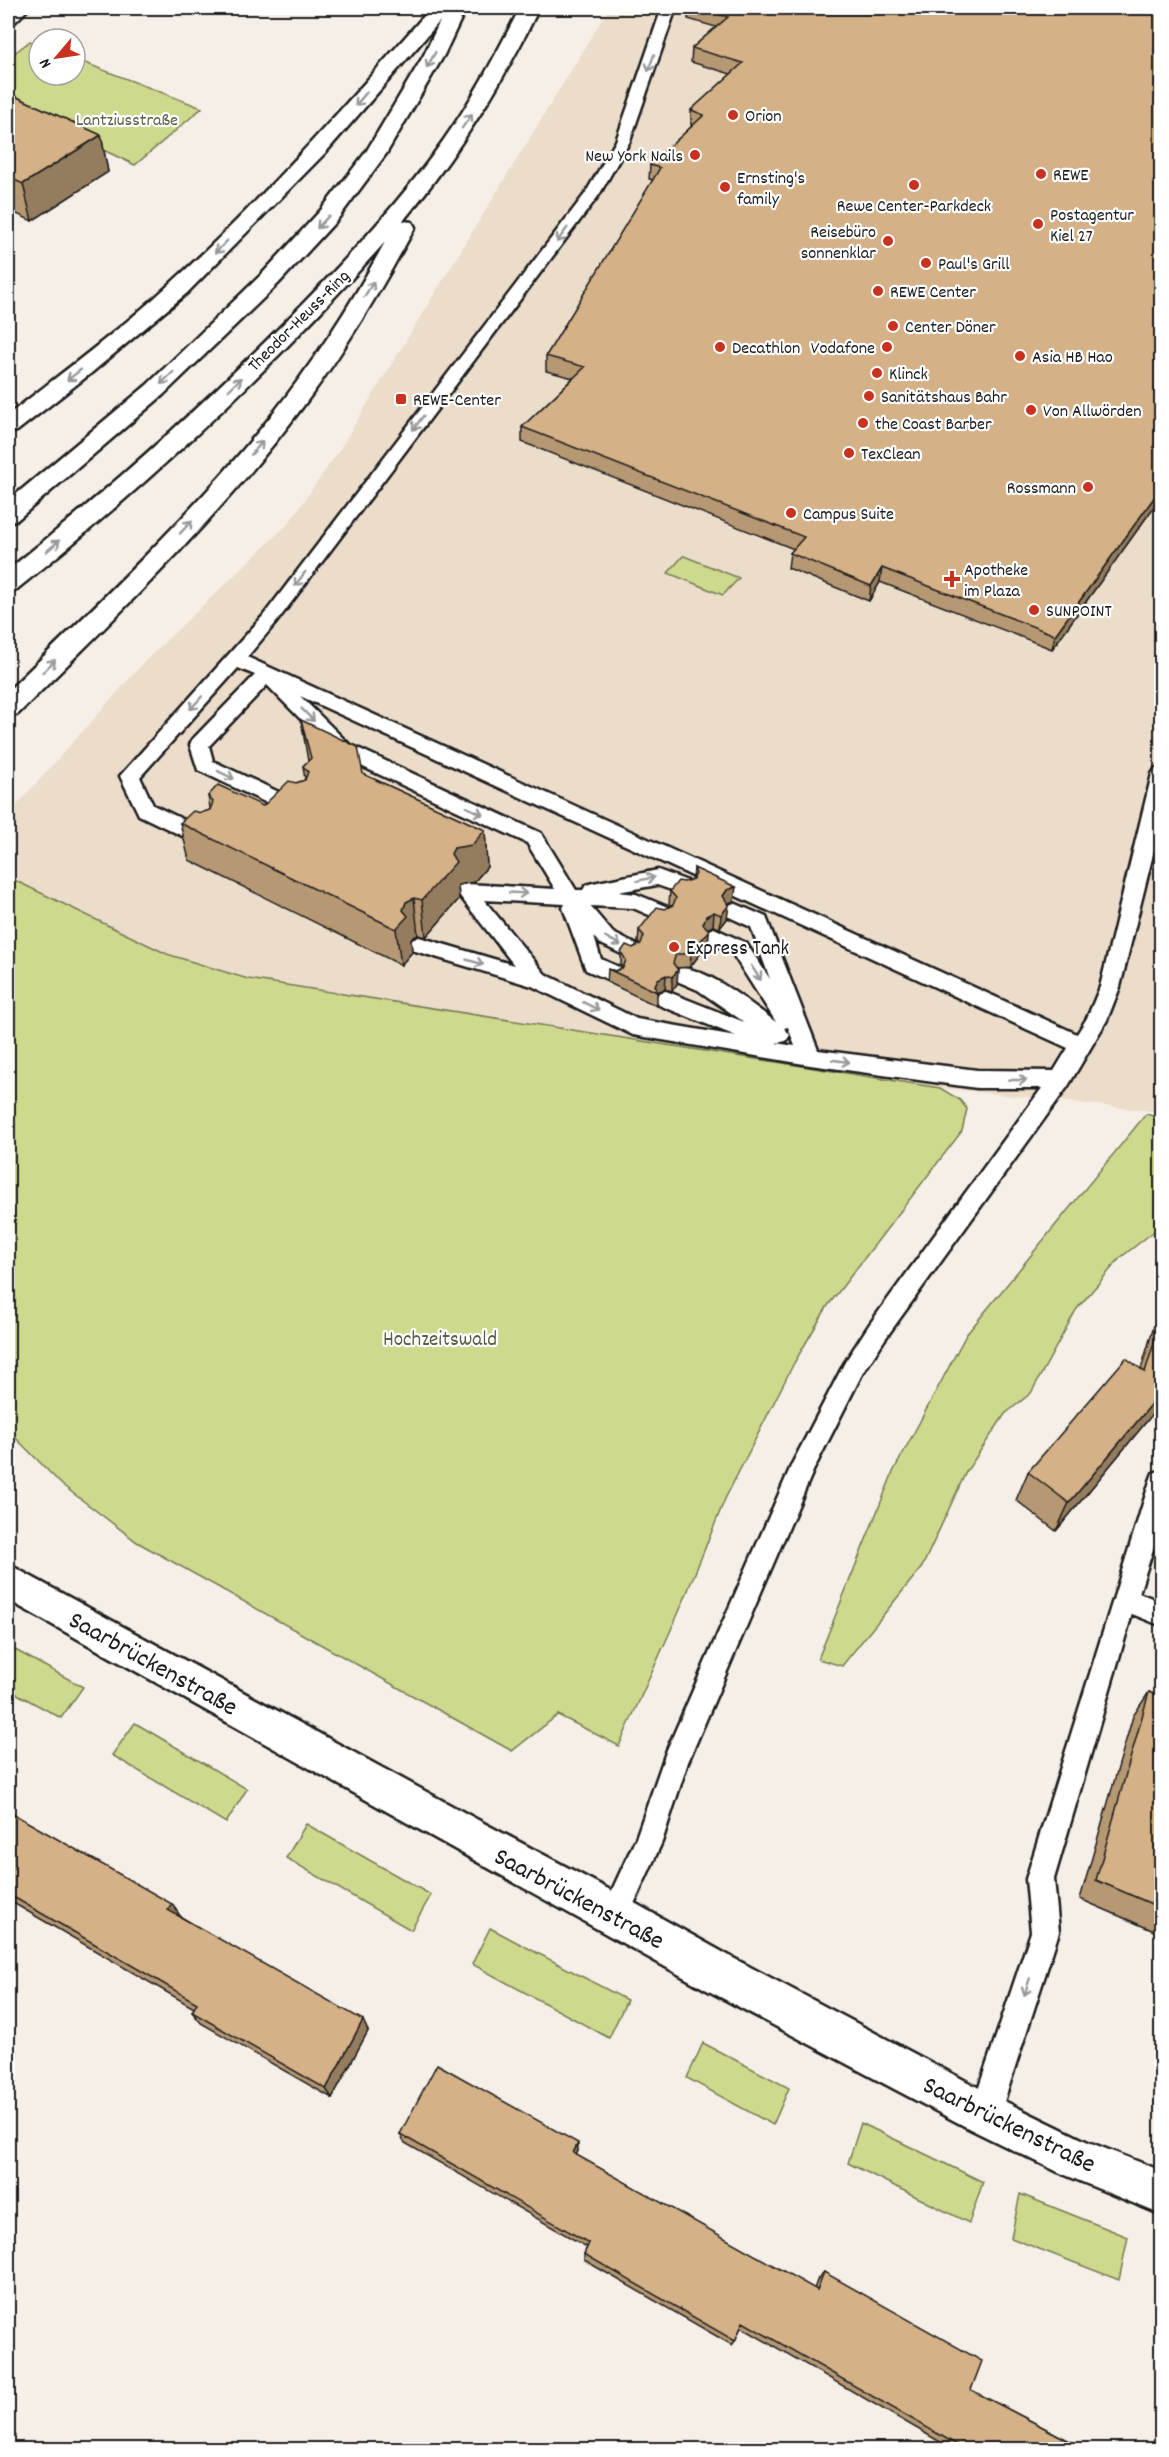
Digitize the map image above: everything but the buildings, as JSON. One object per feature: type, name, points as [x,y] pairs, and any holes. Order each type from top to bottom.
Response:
[{"type":"main road","points":[[8,18],[20,8]]},
{"type":"main road","points":[[8,426],[82,369],[179,288],[319,148],[441,8]]},
{"type":"main road","points":[[8,514],[155,390],[270,279],[329,216],[375,154],[434,55],[456,8]]},
{"type":"main road","name":"Theodor-Heuss-Ring","points":[[8,583],[137,474],[257,362],[378,237],[434,169],[479,105],[510,50],[529,8]]},
{"type":"main road","points":[[8,707],[122,595],[260,445],[297,397],[359,306],[434,169]]},
{"type":"main road","name":"Saarbrückenstraße","points":[[8,1581],[720,1974],[985,2114],[1073,2157],[1161,2193]]},
{"type":"lane","points":[[209,841],[147,810],[130,776],[269,620],[592,195],[623,141],[669,8]]},
{"type":"lane","points":[[235,659],[1081,1045]]},
{"type":"lane","points":[[267,674],[199,745],[206,765],[302,811]]},
{"type":"lane","points":[[267,674],[342,749],[534,838],[568,896],[593,964],[614,974]]},
{"type":"lane","points":[[615,1914],[648,1842],[675,1761],[804,1464],[827,1417],[877,1332],[1060,1080],[1097,1020],[1110,987],[1133,900],[1161,774]]},
{"type":"lane","points":[[568,896],[658,876],[683,887]]},
{"type":"lane","points":[[538,981],[466,891],[636,901],[663,913]]},
{"type":"lane","points":[[568,896],[606,938],[632,951]]},
{"type":"lane","points":[[734,910],[759,922],[810,1057]]},
{"type":"lane","points":[[714,936],[739,948],[810,1057]]},
{"type":"lane","points":[[418,945],[538,981],[633,1027],[810,1057],[976,1079],[1060,1080]]},
{"type":"lane","points":[[684,975],[705,984],[810,1057]]},
{"type":"lane","points":[[666,999],[810,1057]]},
{"type":"lane","points":[[985,2114],[1045,1932],[1040,1879],[1161,1481]]},
{"type":"lane","points":[[1124,1599],[1161,1614]]},
{"type":"shaded area","points":[[609,8],[1161,8],[1161,1112],[940,1088],[248,979],[167,954],[8,877],[8,815],[146,660],[288,524],[338,452]]},
{"type":"green space","name":"Lantziusstraße","points":[[27,43],[27,87],[87,87],[87,64],[202,108],[135,165],[8,105],[8,58]]},
{"type":"green space","points":[[683,556],[739,578],[723,595],[668,573]]},
{"type":"green space","name":"Hochzeitswald","points":[[8,877],[167,954],[248,979],[940,1088],[960,1100],[967,1109],[962,1131],[827,1307],[794,1363],[725,1499],[682,1605],[619,1746],[558,1715],[512,1751],[137,1542],[61,1484],[8,1430]]},
{"type":"green space","points":[[1146,1114],[1161,1118],[1161,1226],[1120,1258],[1076,1310],[1031,1393],[1005,1414],[966,1472],[922,1567],[842,1666],[818,1659],[893,1472],[966,1335]]},
{"type":"green space","points":[[8,1646],[83,1687],[61,1718],[8,1689]]},
{"type":"green space","points":[[135,1723],[247,1789],[226,1823],[112,1755]]},
{"type":"green space","points":[[306,1824],[431,1895],[411,1930],[286,1858]]},
{"type":"green space","points":[[490,1928],[627,2000],[609,2038],[472,1964]]},
{"type":"green space","points":[[703,2043],[789,2088],[773,2125],[687,2078]]},
{"type":"green space","points":[[861,2123],[983,2182],[969,2223],[848,2163]]},
{"type":"green space","points":[[1020,2194],[1128,2237],[1119,2280],[1011,2238]]},
{"type":"place","name":"Orion","points":[[733,115]]},
{"type":"place","name":"New York Nails","points":[[695,155]]},
{"type":"place","name":"REWE","points":[[1041,174]]},
{"type":"place","name":"Rewe Center-Parkdeck","points":[[914,185]]},
{"type":"place","name":"Ernsting's family","points":[[725,187]]},
{"type":"place","name":"Postagentur Kiel 27","points":[[1038,224]]},
{"type":"place","name":"Reisebüro sonnenklar","points":[[888,241]]},
{"type":"place","name":"Paul's Grill","points":[[926,263]]},
{"type":"place","name":"REWE Center","points":[[878,291]]},
{"type":"place","name":"Center Döner","points":[[893,326]]},
{"type":"place","name":"Decathlon","points":[[720,347]]},
{"type":"place","name":"Vodafone","points":[[887,347]]},
{"type":"place","name":"Asia HB Hao","points":[[1020,356]]},
{"type":"place","name":"Klinck","points":[[877,373]]},
{"type":"place","name":"Sanitätshaus Bahr","points":[[869,396]]},
{"type":"place","name":"REWE-Center","points":[[401,399]]},
{"type":"place","name":"Von Allwörden","points":[[1031,410]]},
{"type":"place","name":"the Coast Barber","points":[[863,423]]},
{"type":"place","name":"TexClean","points":[[849,453]]},
{"type":"place","name":"Rossmann","points":[[1088,487]]},
{"type":"place","name":"Campus Suite","points":[[791,513]]},
{"type":"place","name":"Apotheke im Plaza","points":[[952,579]]},
{"type":"place","name":"SUNPOINT","points":[[1034,610]]},
{"type":"place","name":"Express Tank","points":[[674,947]]}]
